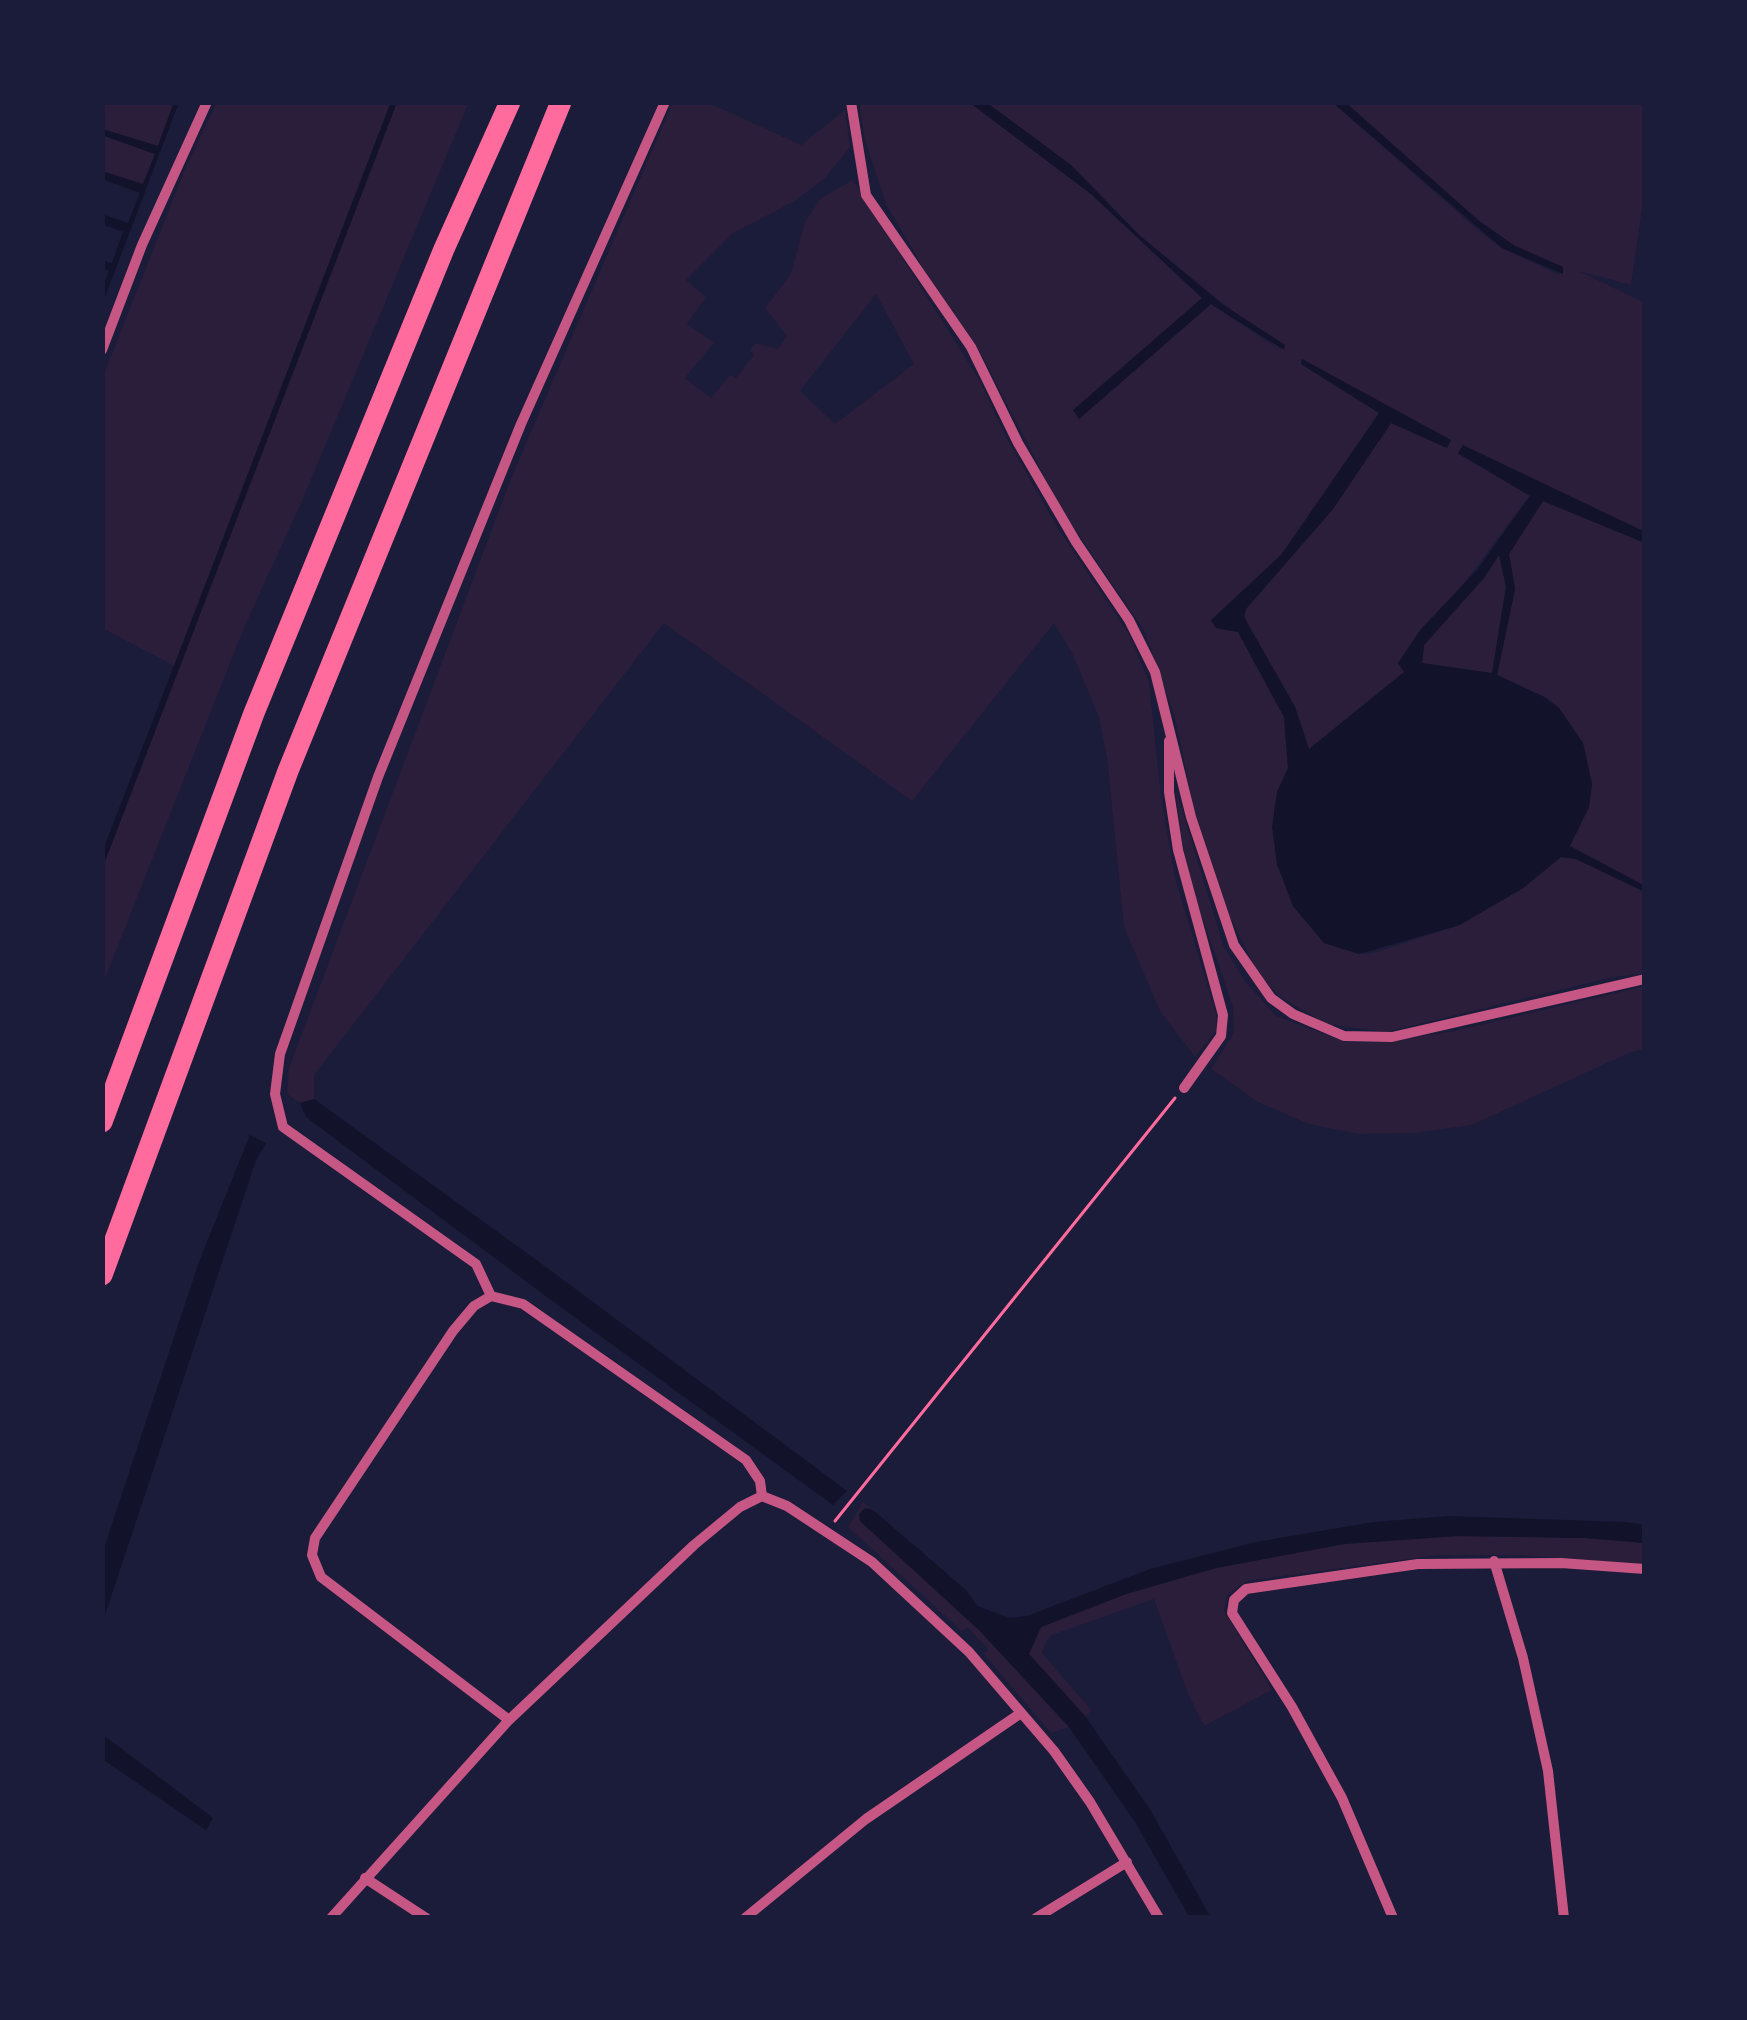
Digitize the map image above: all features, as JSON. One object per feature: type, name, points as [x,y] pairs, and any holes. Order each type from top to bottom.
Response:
[{"type":"highway","points":[[102,1122],[254,712],[444,249],[510,102]]},
{"type":"highway","points":[[102,1275],[288,771],[561,102]]},
{"type":"street","points":[[102,350],[142,245],[207,102]]},
{"type":"street","points":[[491,1296],[476,1264],[283,1127],[275,1094],[280,1054],[387,754],[520,424],[665,102]]},
{"type":"street","points":[[851,102],[866,195],[971,346],[1029,463],[1129,620],[1155,671],[1191,817],[1234,945],[1263,988],[1293,1014],[1344,1036],[1392,1036],[1645,979]]},
{"type":"street","points":[[1170,732],[1166,761],[1178,850],[1223,1016],[1221,1036],[1184,1088]]},
{"type":"street","points":[[509,1720],[321,1577],[312,1556],[315,1538],[474,1306],[491,1296],[523,1304],[746,1460],[760,1481],[762,1496]]},
{"type":"street","points":[[331,1918],[509,1720],[694,1545],[740,1507],[762,1496],[788,1506],[872,1562],[969,1652],[1054,1751],[1159,1918]]},
{"type":"street","points":[[1494,1562],[1523,1658],[1548,1771],[1564,1918]]},
{"type":"street","points":[[1393,1918],[1342,1798],[1232,1613],[1234,1600],[1246,1589],[1325,1575],[1494,1562],[1645,1568]]},
{"type":"street","points":[[745,1918],[866,1819],[1022,1713]]},
{"type":"street","points":[[1036,1918],[1127,1862]]},
{"type":"street","points":[[365,1878],[426,1918]]},
{"type":"path","points":[[827,1532],[1184,1088]]},
{"type":"shaded area","points":[[102,102],[174,102],[158,146],[102,129]]},
{"type":"shaded area","points":[[174,102],[179,102],[102,305],[109,271],[102,268],[102,261],[112,263],[123,232],[102,224],[102,214],[128,223],[140,193],[102,179],[102,171],[143,184],[155,154],[102,135],[102,129],[158,146]]},
{"type":"shaded area","points":[[217,102],[469,102],[244,628],[102,986],[102,861],[176,667],[102,628],[102,379],[185,169]]},
{"type":"shaded area","points":[[673,102],[707,102],[801,145],[845,110],[850,147],[824,179],[793,202],[733,233],[686,280],[706,297],[687,324],[714,343],[685,378],[711,398],[730,375],[736,378],[754,355],[750,350],[755,343],[778,349],[787,336],[765,308],[791,274],[805,222],[821,198],[853,180],[980,381],[1057,527],[1130,636],[1149,682],[1175,878],[1216,1014],[1217,1030],[1195,1057],[1160,1011],[1124,927],[1099,717],[1054,623],[912,801],[664,623],[314,1075],[314,1099],[300,1103],[287,1094],[289,1068],[512,476]],"holes":[[[876,294],[914,364],[835,424],[800,391]]]},
{"type":"shaded area","points":[[859,102],[969,102],[1091,194],[1202,298],[1079,419],[1211,304],[1280,350],[1139,235],[1071,165],[986,102],[1332,102],[1478,230],[1502,248],[1559,275],[1563,267],[1515,246],[1479,221],[1345,102],[1645,102],[1645,188],[1631,285],[1579,271],[1645,303],[1645,532],[1463,446],[1458,454],[1530,495],[1405,672],[1309,750],[1295,707],[1244,617],[1246,609],[1333,509],[1391,423],[1447,447],[1302,359],[1301,364],[1379,413],[1281,555],[1211,621],[1216,628],[1238,632],[1284,717],[1288,768],[1274,809],[1277,864],[1293,906],[1324,943],[1359,954],[1373,953],[1459,925],[1523,888],[1561,857],[1576,859],[1645,892],[1645,973],[1386,1032],[1326,1024],[1279,996],[1258,973],[1229,915],[1194,809],[1175,718],[1145,632],[1061,509],[977,346],[935,288],[886,204],[865,140]]},
{"type":"shaded area","points":[[969,102],[986,102],[1071,165],[1139,235],[1222,304],[1285,345],[1284,350],[1211,304],[1079,419],[1073,410],[1202,298],[1091,194]]},
{"type":"shaded area","points":[[1332,102],[1345,102],[1479,221],[1515,246],[1563,267],[1563,274],[1502,248]]},
{"type":"shaded area","points":[[102,135],[155,154],[143,185],[102,171]]},
{"type":"shaded area","points":[[1302,359],[1451,440],[1447,448],[1391,423],[1333,509],[1246,609],[1244,617],[1295,707],[1309,749],[1404,672],[1398,663],[1421,629],[1477,570],[1530,496],[1458,453],[1463,445],[1645,532],[1645,543],[1543,501],[1509,554],[1515,589],[1497,675],[1559,708],[1583,743],[1592,784],[1589,807],[1570,846],[1645,886],[1645,892],[1576,859],[1561,857],[1523,888],[1460,925],[1359,954],[1324,943],[1293,906],[1277,864],[1272,827],[1277,792],[1288,768],[1284,717],[1238,632],[1216,628],[1211,620],[1281,555],[1379,413],[1301,364]],"holes":[[[1499,555],[1506,587],[1492,673],[1422,663],[1424,645]]]},
{"type":"shaded area","points":[[1543,501],[1645,543],[1645,886],[1569,846],[1589,807],[1592,784],[1583,743],[1559,708],[1497,675],[1515,589],[1509,554]]},
{"type":"shaded area","points":[[1500,553],[1506,587],[1492,674],[1422,664],[1424,645]]},
{"type":"shaded area","points":[[1176,790],[1223,945],[1244,980],[1276,1016],[1346,1042],[1373,1042],[1450,1032],[1645,986],[1645,1049],[1472,1125],[1414,1133],[1359,1134],[1309,1124],[1258,1102],[1211,1069],[1234,1033],[1233,1007],[1196,899],[1182,843]]},
{"type":"shaded area","points":[[314,1099],[847,1491],[833,1505],[555,1303],[306,1117],[300,1103]]},
{"type":"shaded area","points":[[250,1135],[266,1143],[256,1160],[102,1624],[102,1554],[199,1262]]},
{"type":"shaded area","points":[[863,1502],[873,1510],[868,1508],[860,1521],[980,1631],[1069,1727],[1051,1733],[967,1627],[962,1631],[848,1527]]},
{"type":"shaded area","points":[[865,1508],[966,1590],[977,1606],[1010,1618],[1027,1616],[1150,1569],[1256,1542],[1374,1522],[1449,1516],[1625,1522],[1645,1525],[1645,1543],[1457,1536],[1344,1544],[1216,1568],[1126,1594],[1041,1627],[1029,1654],[1085,1716],[1151,1811],[1211,1918],[1190,1918],[1135,1822],[1069,1727],[980,1631],[860,1521]]},
{"type":"shaded area","points":[[1457,1536],[1645,1543],[1645,1564],[1439,1555],[1246,1581],[1227,1595],[1224,1611],[1272,1690],[1204,1726],[1154,1599],[1046,1641],[1042,1653],[1092,1711],[1085,1716],[1029,1654],[1041,1627],[1126,1594],[1216,1568],[1344,1544]]},
{"type":"shaded area","points":[[102,1734],[213,1818],[206,1830],[102,1759]]},
{"type":"waterway","points":[[102,861],[394,102]]}]
